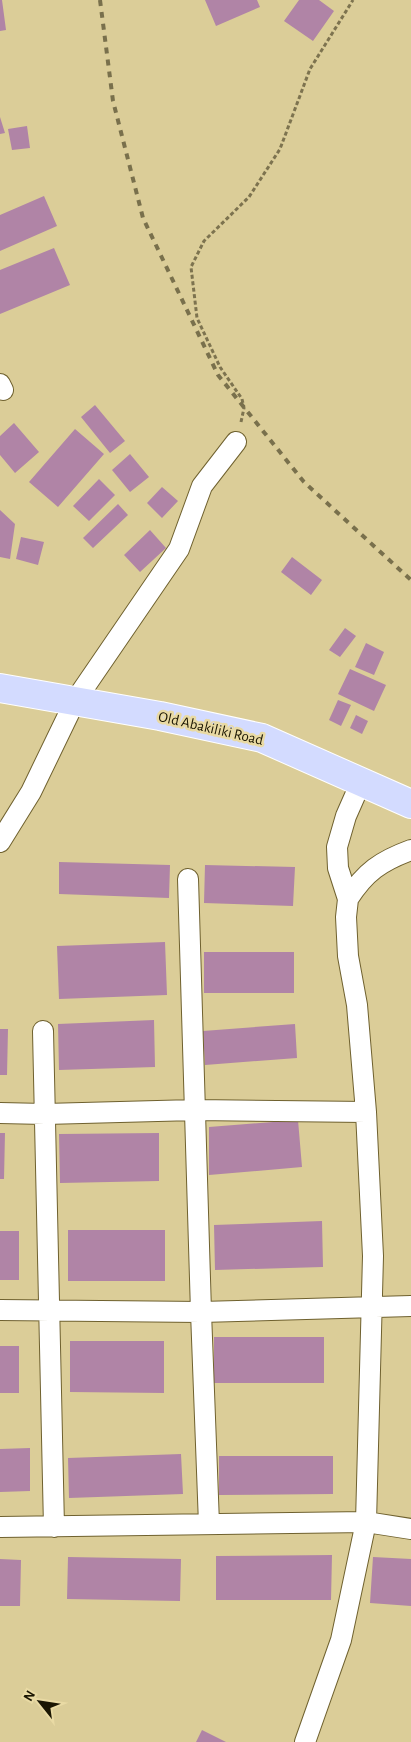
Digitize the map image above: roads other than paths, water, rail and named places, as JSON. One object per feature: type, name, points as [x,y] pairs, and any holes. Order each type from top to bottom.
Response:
[{"type":"main road","name":"Old Abakiliki Road","points":[[0,688],[160,716],[262,738],[411,804]]},
{"type":"street","points":[[0,842],[31,792],[75,701],[178,549],[202,486],[236,442]]},
{"type":"street","points":[[306,1742],[341,1640],[366,1522],[374,1256],[366,1112],[357,1005],[348,956],[346,917],[348,899],[338,868],[337,847],[346,816],[361,782]]},
{"type":"street","points":[[348,899],[358,883],[373,868],[411,850]]},
{"type":"street","points":[[188,879],[194,1110],[210,1524]]},
{"type":"street","points":[[44,1031],[54,1526]]},
{"type":"street","points":[[0,1113],[45,1114],[194,1110],[366,1112]]},
{"type":"street","points":[[0,1310],[201,1312],[411,1306]]},
{"type":"street","points":[[0,1527],[366,1522],[411,1529]]},
{"type":"railway","points":[[100,0],[113,101],[143,218],[218,375],[304,482],[411,580]]}]
